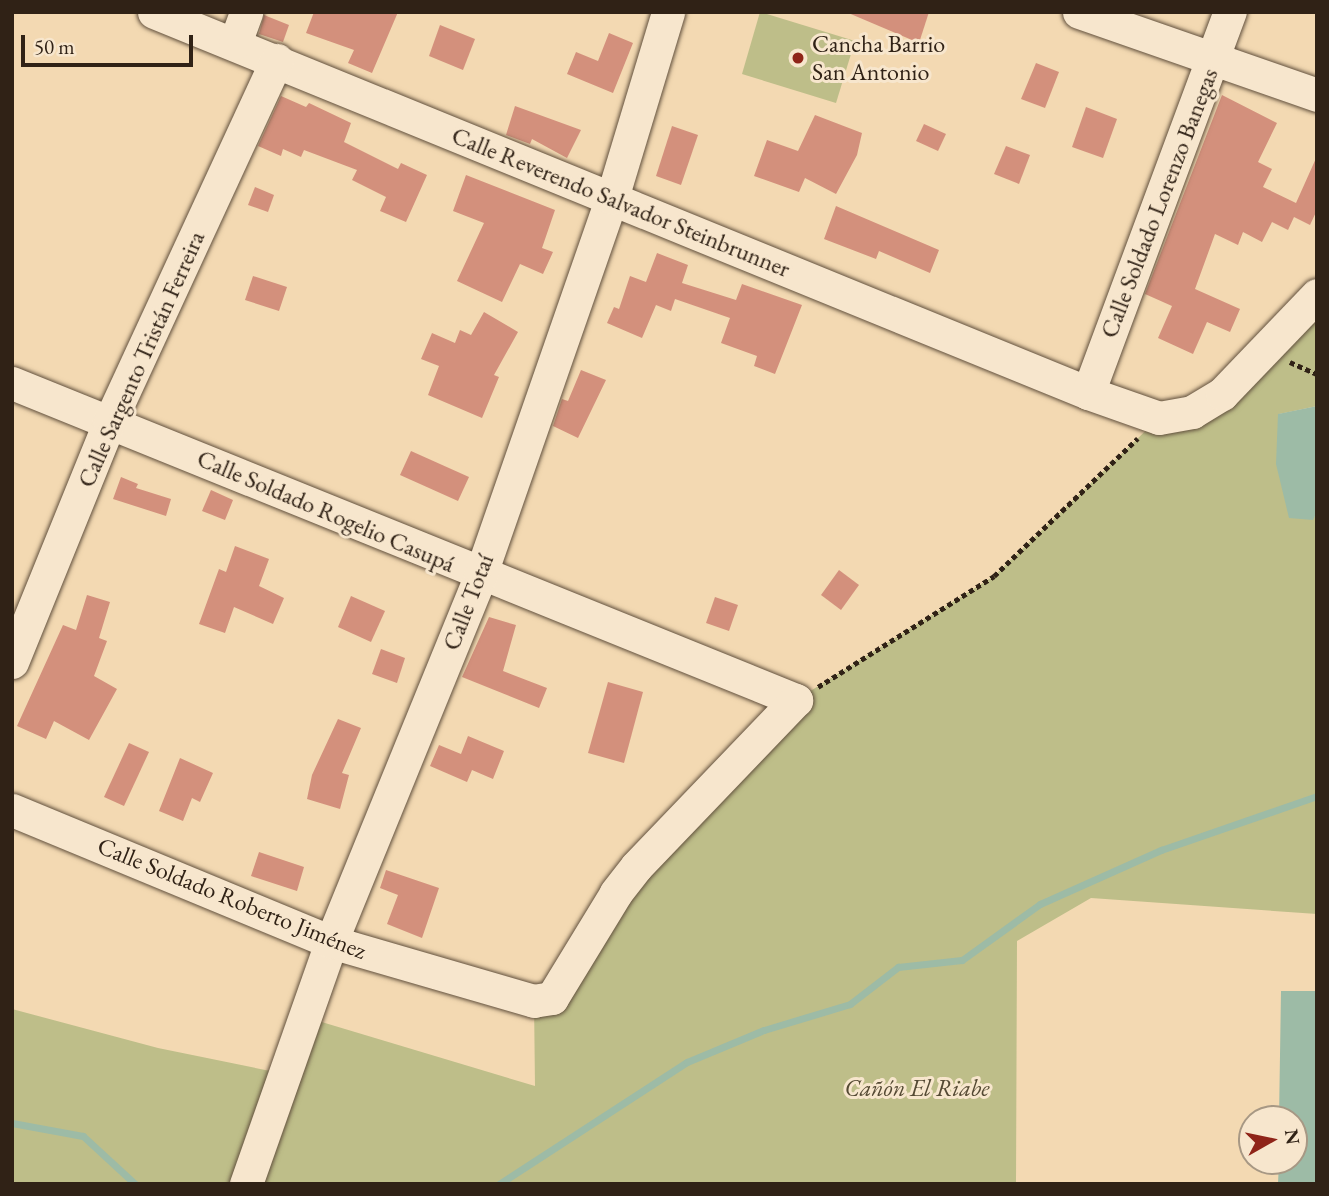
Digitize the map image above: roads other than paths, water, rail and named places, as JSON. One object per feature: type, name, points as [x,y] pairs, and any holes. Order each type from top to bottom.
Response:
[{"type":"street","name":"Calle Reverendo Salvador Steinbrunner","points":[[154,12],[1088,393],[1159,418],[1192,412],[1222,394],[1317,295]]},
{"type":"street","points":[[235,43],[246,12]]},
{"type":"street","name":"Calle Totaí","points":[[246,1184],[331,942],[480,576],[612,198],[668,12]]},
{"type":"street","points":[[1079,12],[1214,56],[1317,95]]},
{"type":"street","name":"Calle Soldado Lorenzo Banegas","points":[[1088,393],[1230,12]]},
{"type":"street","name":"Calle Sargento Tristán Ferreira","points":[[12,662],[109,423],[277,60]]},
{"type":"street","name":"Calle Soldado Rogelio Casupá","points":[[12,383],[284,490],[480,576],[796,700],[636,867],[616,893],[552,998],[534,1001]]},
{"type":"street","name":"Calle Soldado Roberto Jiménez","points":[[12,810],[331,942],[534,1001]]},
{"type":"waterway","points":[[499,1184],[687,1062],[764,1030],[850,1004],[898,967],[962,960],[1040,904],[1161,850],[1317,796]]},
{"type":"waterway","points":[[12,1123],[83,1136],[135,1184]]},
{"type":"place","name":"Cancha Barrio San Antonio","points":[[798,58]]},
{"type":"park label","name":"Cañón El Riabe","points":[[917,1088]]}]
